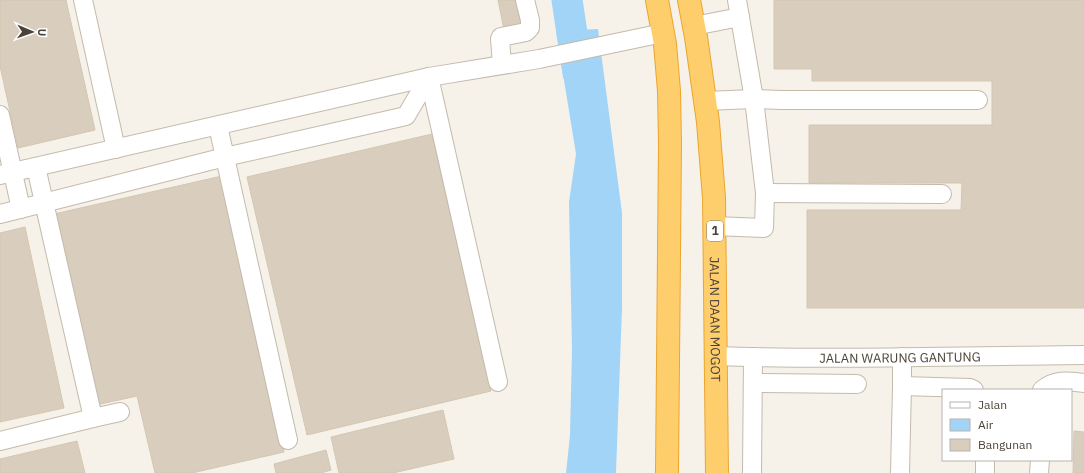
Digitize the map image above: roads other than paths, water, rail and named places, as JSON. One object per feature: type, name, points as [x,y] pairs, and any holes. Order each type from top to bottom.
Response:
[{"type":"highway","points":[[657,0],[663,33],[668,91],[670,143],[667,473]]},
{"type":"highway","name":"JALAN DAAN MOGOT","points":[[689,0],[705,101],[714,198],[717,473]]},
{"type":"street","points":[[83,0],[116,149]]},
{"type":"street","points":[[502,64],[501,37],[526,32],[530,28],[530,20],[525,0]]},
{"type":"street","points":[[694,26],[738,9],[754,99],[765,193],[764,228],[714,226]]},
{"type":"street","points":[[6,174],[429,77],[548,57],[663,33]]},
{"type":"street","points":[[0,214],[225,158],[406,116],[429,77]]},
{"type":"street","points":[[429,77],[498,382]]},
{"type":"street","points":[[705,101],[754,99],[978,100]]},
{"type":"street","points":[[0,115],[6,174],[21,209]]},
{"type":"street","points":[[218,126],[288,440]]},
{"type":"street","points":[[36,167],[92,418]]},
{"type":"street","points":[[765,193],[942,194]]},
{"type":"street","name":"JALAN WARUNG GANTUNG","points":[[716,356],[902,357],[1084,355]]},
{"type":"street","points":[[752,473],[753,357]]},
{"type":"street","points":[[900,473],[902,357]]},
{"type":"street","points":[[1043,389],[1050,383],[1070,381],[1084,383]]},
{"type":"street","points":[[753,383],[858,384]]},
{"type":"street","points":[[902,386],[972,389]]},
{"type":"street","points":[[0,441],[120,412]]},
{"type":"street","points":[[985,461],[985,473]]},
{"type":"street","points":[[1039,473],[1040,461]]},
{"type":"water","points":[[598,29],[622,213],[622,308],[616,473],[566,473],[570,435],[572,349],[569,202],[576,154],[556,31]]},
{"type":"waterway","points":[[567,0],[578,73]]}]
